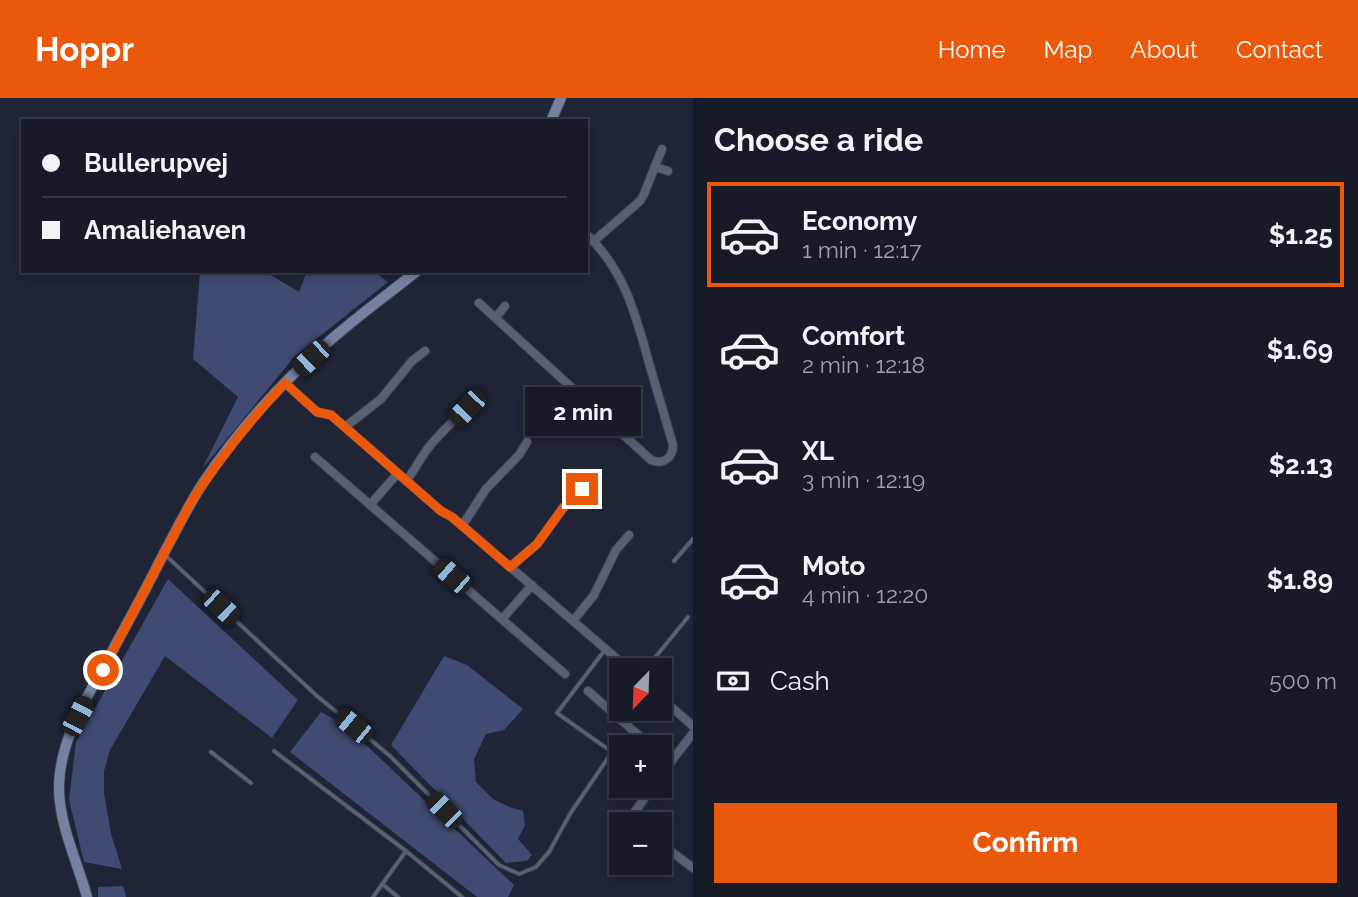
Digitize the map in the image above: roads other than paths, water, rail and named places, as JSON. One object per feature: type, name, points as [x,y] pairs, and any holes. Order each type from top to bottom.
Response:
[{"type":"street","points":[[552,119],[561,98]]},
{"type":"street","points":[[594,241],[640,201],[662,149]]},
{"type":"street","points":[[655,167],[667,171]]},
{"type":"street","points":[[479,303],[651,460],[667,460],[673,446],[629,295],[616,271],[588,236]]},
{"type":"street","points":[[87,897],[64,828],[59,786],[64,752],[78,716],[191,502],[245,427],[285,383],[327,343],[415,273]]},
{"type":"street","points":[[496,317],[505,306]]},
{"type":"street","points":[[345,427],[381,399],[412,362],[425,351]]},
{"type":"street","points":[[285,383],[317,412],[331,415],[616,658]]},
{"type":"street","points":[[406,481],[428,448],[476,396]]},
{"type":"street","points":[[462,526],[486,489],[519,455],[527,442]]},
{"type":"street","points":[[315,457],[565,674]]},
{"type":"street","points":[[370,505],[398,473]]},
{"type":"street","points":[[510,567],[537,544],[563,508],[582,489]]},
{"type":"street","points":[[573,621],[594,595],[616,550],[629,535]]},
{"type":"street","points":[[502,619],[531,585]]},
{"type":"street","points":[[588,691],[638,735]]},
{"type":"street","points":[[672,708],[693,726]]},
{"type":"street","points":[[672,758],[693,733]]},
{"type":"street","points":[[672,852],[693,868]]},
{"type":"lane","points":[[674,561],[693,539]]},
{"type":"lane","points":[[164,554],[317,696],[389,755],[499,865],[519,874],[536,867],[549,852],[570,814],[612,752],[557,713],[605,649]]},
{"type":"lane","points":[[655,658],[688,617]]},
{"type":"lane","points":[[274,751],[462,897]]},
{"type":"lane","points":[[211,752],[251,783]]},
{"type":"lane","points":[[373,897],[406,851]]},
{"type":"lane","points":[[382,884],[398,897]]}]
